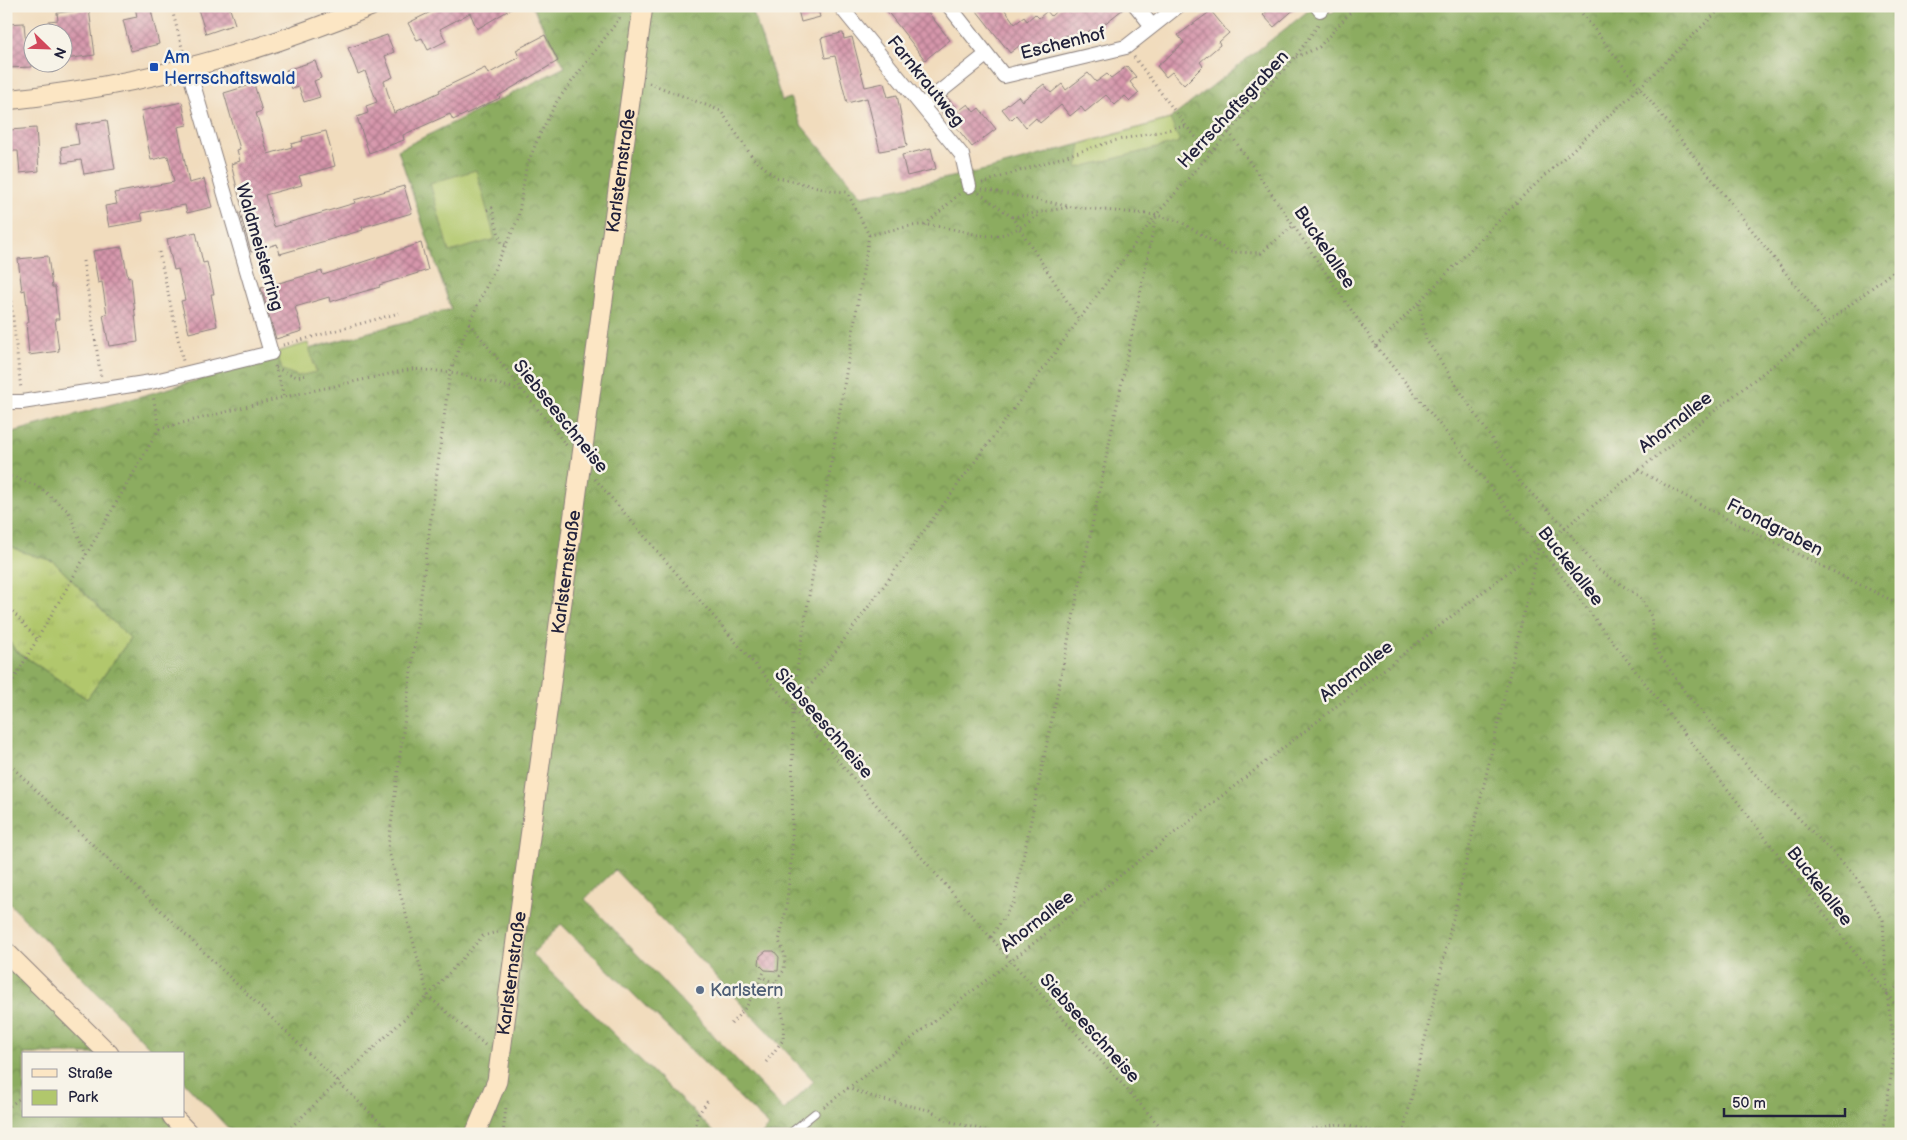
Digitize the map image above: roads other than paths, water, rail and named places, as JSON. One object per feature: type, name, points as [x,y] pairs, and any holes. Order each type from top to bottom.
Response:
[{"type":"street","points":[[6,100],[117,85],[188,68],[288,40],[371,6]]},
{"type":"street","name":"Farnkrautweg","points":[[840,6],[962,155],[969,186]]},
{"type":"street","name":"Eschenhof","points":[[949,6],[1004,76],[1126,47],[1178,6]]},
{"type":"street","points":[[1136,6],[1152,26]]},
{"type":"street","name":"Karlsternstraße","points":[[475,1134],[497,1081],[581,464],[638,8]]},
{"type":"street","points":[[922,106],[986,55]]},
{"type":"street","name":"Waldmeisterring","points":[[6,402],[22,402],[150,382],[271,351],[188,68]]},
{"type":"street","points":[[6,952],[107,1052]]},
{"type":"street","points":[[174,1118],[189,1134]]},
{"type":"lane","points":[[613,6],[638,8]]},
{"type":"lane","points":[[789,1134],[815,1113]]},
{"type":"place","name":"Am Herrschaftswald","points":[[154,67]]},
{"type":"place","name":"Karlstern","points":[[700,990]]}]
